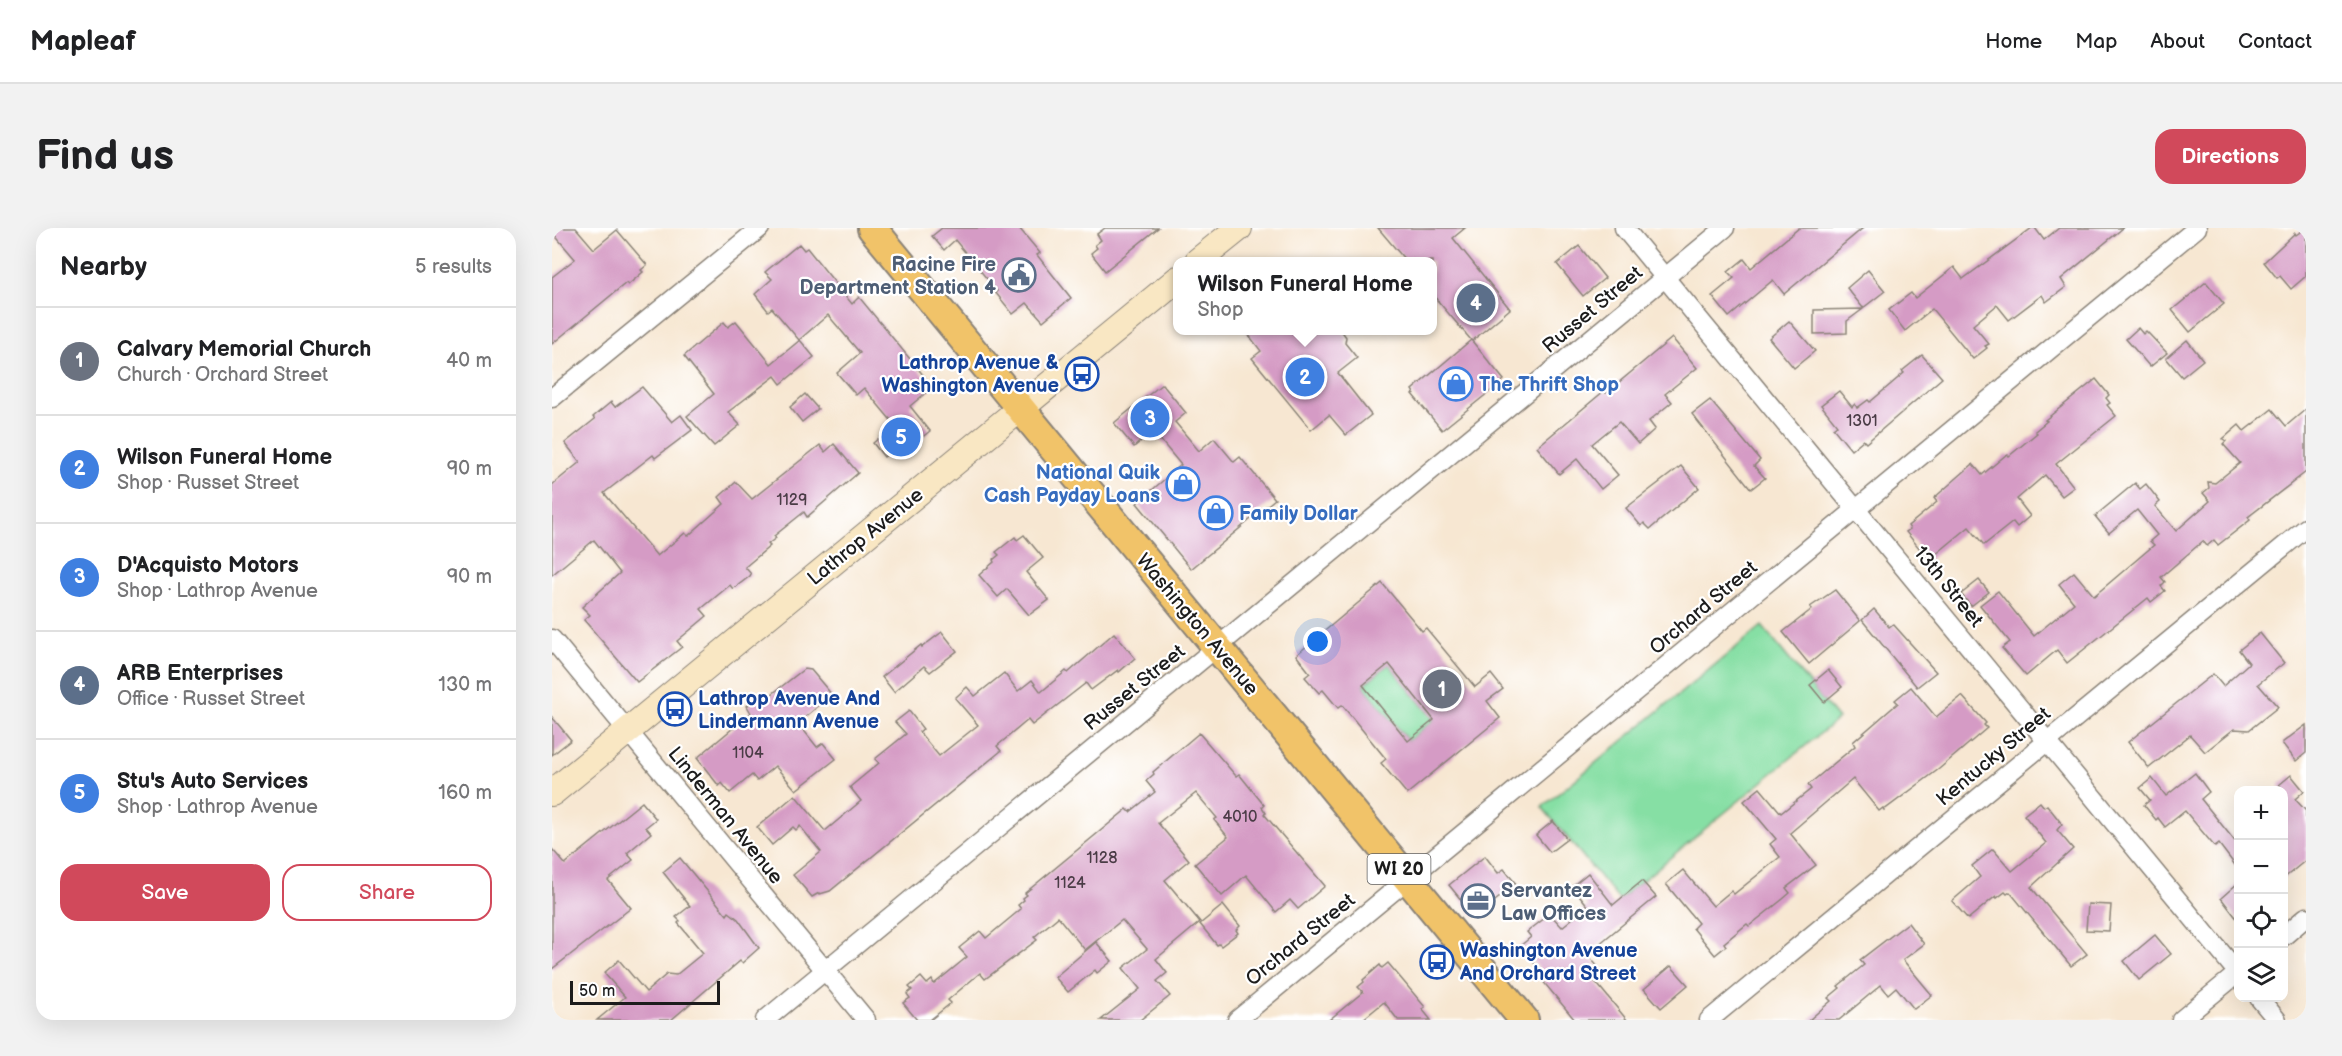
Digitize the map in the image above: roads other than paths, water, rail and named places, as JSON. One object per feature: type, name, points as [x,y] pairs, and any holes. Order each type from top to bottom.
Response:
[{"type":"main road","name":"Washington Avenue","points":[[872,228],[1524,1020]]},
{"type":"street","points":[[552,398],[760,228]]},
{"type":"street","points":[[1203,257],[1239,228]]},
{"type":"street","name":"13th Street","points":[[1624,228],[2234,968]]},
{"type":"street","name":"Russet Street","points":[[765,1020],[1725,228]]},
{"type":"street","name":"Orchard Street","points":[[1237,1020],[2197,228]]},
{"type":"street","name":"Lathrop Avenue","points":[[552,794],[1173,283]]},
{"type":"street","name":"Kentucky Street","points":[[1709,1020],[2306,528]]},
{"type":"street","name":"Linderman Avenue","points":[[552,639],[866,1020]]},
{"type":"street","points":[[2288,932],[2306,917]]},
{"type":"street","points":[[2181,1020],[2234,976]]},
{"type":"street","points":[[2262,1002],[2277,1020]]},
{"type":"place","name":"Racine Fire Department Station 4","points":[[1019,275]]},
{"type":"place","name":"ARB Enterprises","points":[[1476,303]]},
{"type":"place","name":"Lathrop Avenue & Washington Avenue","points":[[1082,374]]},
{"type":"place","name":"Wilson Funeral Home","points":[[1305,377]]},
{"type":"place","name":"The Thrift Shop","points":[[1456,384]]},
{"type":"place","name":"D'Acquisto Motors","points":[[1150,418]]},
{"type":"place","name":"Stu's Auto Services","points":[[901,437]]},
{"type":"place","name":"National Quik Cash Payday Loans","points":[[1183,484]]},
{"type":"place","name":"Family Dollar","points":[[1216,513]]},
{"type":"place","name":"Calvary Memorial Church","points":[[1442,689]]},
{"type":"place","name":"Lathrop Avenue And Lindermann Avenue","points":[[675,709]]},
{"type":"place","name":"Servantez Law Offices","points":[[1478,901]]},
{"type":"place","name":"Washington Avenue And Orchard Street","points":[[1437,962]]}]
